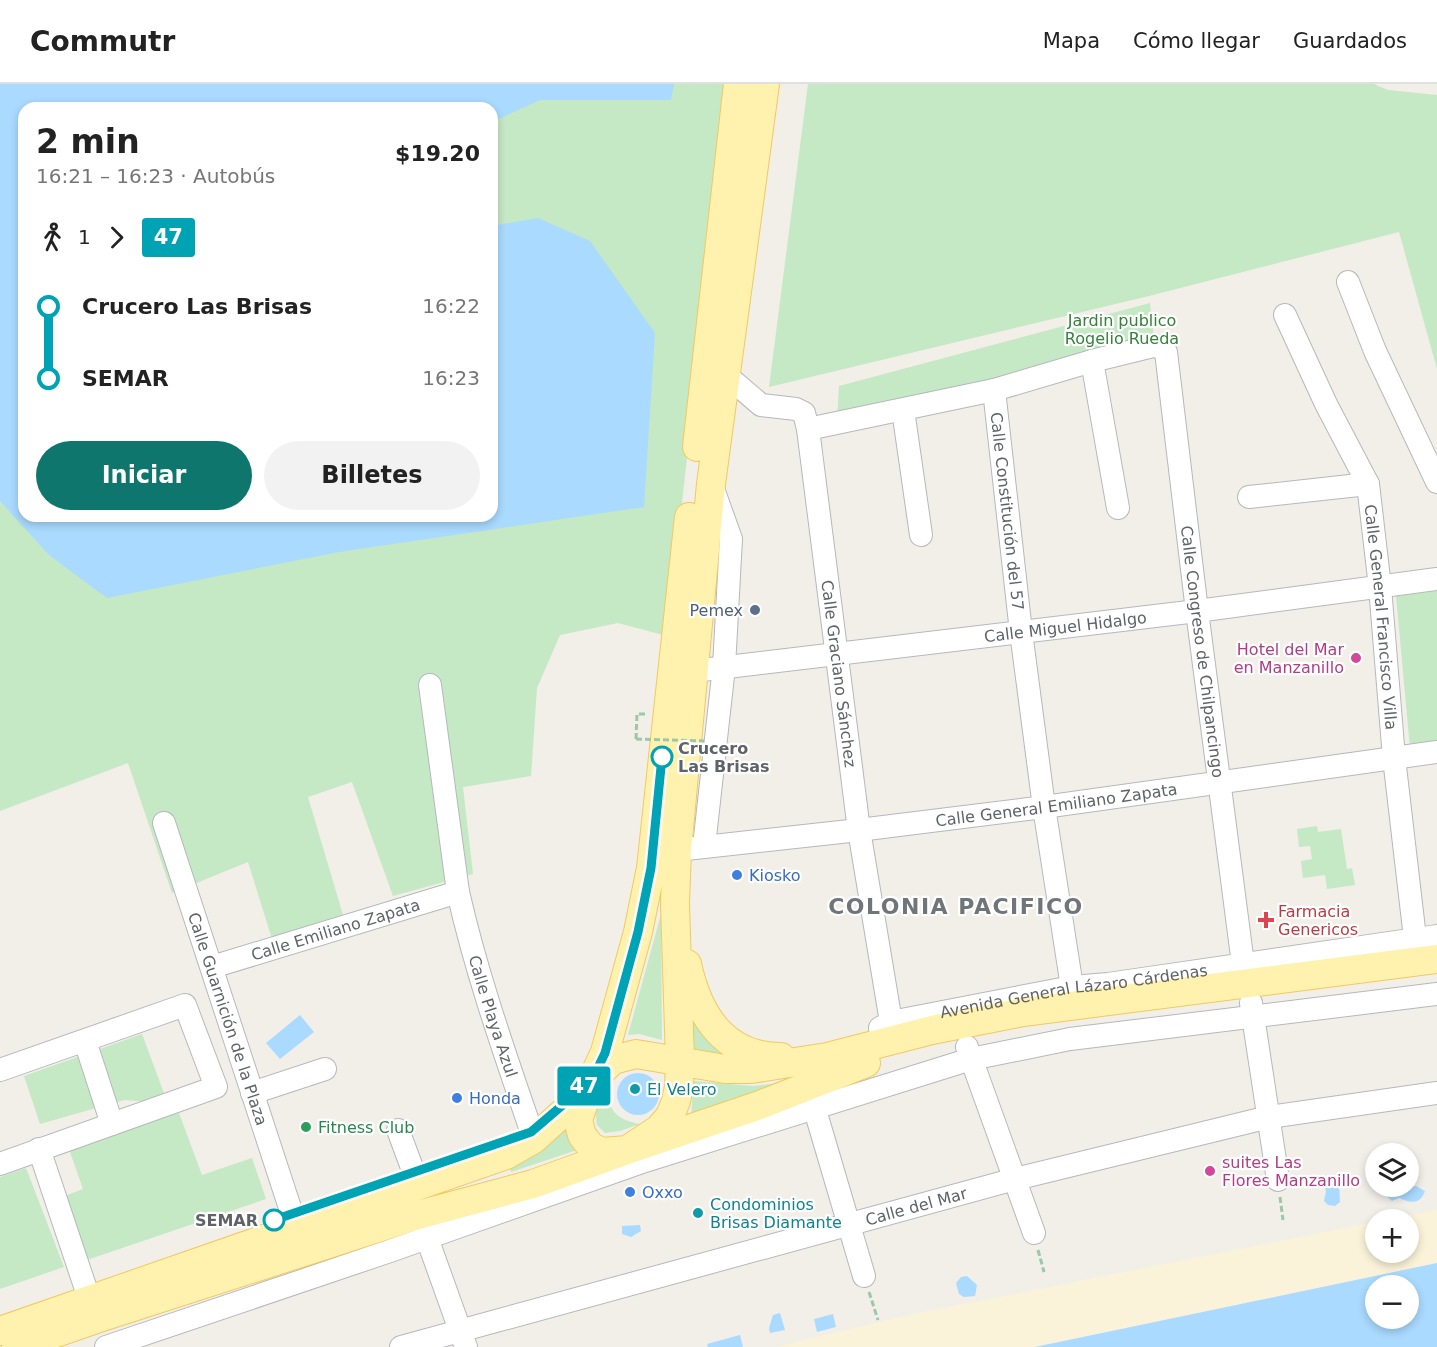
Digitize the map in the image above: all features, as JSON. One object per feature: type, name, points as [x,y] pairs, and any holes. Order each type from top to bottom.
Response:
[{"type":"main road","points":[[627,1150],[603,1152],[591,1147],[582,1135],[578,1120],[592,1080],[605,1053],[638,932],[651,868],[738,84]]},
{"type":"main road","points":[[16,1342],[95,1317],[423,1228],[533,1184],[627,1150],[659,1129],[670,1116],[676,1101],[680,1062],[675,903],[691,848],[694,671],[711,484],[765,84]]},
{"type":"main road","points":[[675,903],[695,995],[706,1017],[718,1033],[734,1045],[764,1057],[827,1058]]},
{"type":"main road","name":"Avenida General Lázaro Cárdenas","points":[[827,1058],[932,1030],[1023,1012],[1437,959]]},
{"type":"main road","name":"Avenida General Lázaro Cárdenas","points":[[627,1150],[760,1105],[904,1048],[932,1030]]},
{"type":"main road","points":[[0,1312],[95,1317],[506,1155],[533,1136],[613,1060],[625,1056],[647,1054],[725,1069],[751,1069],[827,1058]]},
{"type":"main road","points":[[67,1347],[95,1317],[292,1214],[533,1136]]},
{"type":"street","points":[[1348,282],[1375,351],[1437,482]]},
{"type":"street","name":"Calle General Francisco Villa","points":[[1284,315],[1326,404],[1368,484],[1380,586],[1394,758],[1426,937]]},
{"type":"street","name":"Calle Congreso de Chilpancingo","points":[[1092,361],[1153,346],[1161,347],[1166,352],[1243,964]]},
{"type":"street","points":[[720,416],[761,405],[796,409],[804,412],[808,429],[994,390],[1092,361],[1118,508]]},
{"type":"street","points":[[727,376],[761,405]]},
{"type":"street","name":"Calle Constitución del 57","points":[[994,390],[1021,632],[1044,807],[1072,987]]},
{"type":"street","points":[[903,410],[921,535]]},
{"type":"street","name":"Calle Graciano Sánchez","points":[[808,429],[859,830],[891,1022]]},
{"type":"street","points":[[691,848],[724,668],[731,539],[711,484]]},
{"type":"street","points":[[1249,497],[1368,484]]},
{"type":"street","name":"Calle Miguel Hidalgo","points":[[694,671],[1197,611],[1437,579]]},
{"type":"street","name":"Calle Playa Azul","points":[[430,685],[458,892],[482,983],[533,1136]]},
{"type":"street","name":"Calle General Emiliano Zapata","points":[[691,848],[1044,807],[1437,752]]},
{"type":"street","name":"Calle Guarnición de la Plaza","points":[[164,823],[292,1214]]},
{"type":"street","name":"Calle Emiliano Zapata","points":[[212,967],[458,892]]},
{"type":"street","name":"Avenida General Lázaro Cárdenas","points":[[827,1058],[891,1022],[1072,987],[1108,984],[1426,937]]},
{"type":"street","name":"Avenida General Lázaro Cárdenas","points":[[760,1105],[812,1100],[969,1053],[1004,1037],[1071,1026],[1252,1009],[1437,980]]},
{"type":"street","points":[[1278,1180],[1252,1009],[1437,994]]},
{"type":"street","points":[[0,1070],[185,1005],[216,1087],[0,1164]]},
{"type":"street","points":[[85,1041],[112,1124]]},
{"type":"street","points":[[969,1053],[1034,1233]]},
{"type":"street","points":[[252,1093],[325,1069]]},
{"type":"street","name":"Calle del Mar","points":[[401,1347],[464,1339],[1015,1179],[1269,1117],[1437,1093]]},
{"type":"street","points":[[464,1339],[423,1228],[645,1161],[812,1100],[864,1276]]},
{"type":"street","points":[[398,1130],[414,1173]]},
{"type":"street","points":[[39,1149],[95,1317]]},
{"type":"path","points":[[637,714],[636,739],[704,741]]},
{"type":"path","points":[[1278,1180],[1283,1220]]},
{"type":"path","points":[[864,1276],[878,1320]]},
{"type":"green space","points":[[0,84],[729,84],[667,636],[618,623],[560,635],[537,688],[531,776],[463,787],[473,874],[393,896],[352,782],[308,797],[343,915],[272,939],[248,862],[172,893],[128,763],[0,811]]},
{"type":"green space","points":[[808,84],[1374,84],[1388,90],[1437,95],[1437,369],[1399,232],[1149,296],[769,387]]},
{"type":"green space","name":"Jardin publico Rogelio Rueda","points":[[1150,303],[1154,339],[837,420],[839,386]]},
{"type":"green space","points":[[1437,591],[1437,743],[1410,748],[1396,596]]},
{"type":"green space","points":[[1317,826],[1318,832],[1341,829],[1347,869],[1352,868],[1355,885],[1327,889],[1325,875],[1303,878],[1301,861],[1312,859],[1310,846],[1299,847],[1297,829]]},
{"type":"green space","points":[[661,914],[662,1040],[639,1034],[628,1035]]},
{"type":"green space","points":[[692,1019],[730,1055],[693,1050]]},
{"type":"green space","points":[[142,1034],[165,1096],[153,1102],[124,1100],[40,1124],[24,1076]]},
{"type":"green space","points":[[615,1072],[609,1091],[611,1107],[621,1118],[640,1124],[605,1133],[597,1125],[596,1111],[603,1090]]},
{"type":"green space","points":[[694,1081],[753,1086],[781,1083],[691,1115]]},
{"type":"green space","points":[[179,1113],[202,1175],[252,1158],[266,1199],[87,1260],[65,1196],[83,1189],[69,1149]]},
{"type":"green space","points":[[567,1124],[577,1150],[511,1172],[509,1165]]},
{"type":"green space","points":[[26,1168],[64,1267],[0,1289],[0,1177]]},
{"type":"sand","points":[[1437,1210],[1437,1263],[1380,1275],[1365,1275],[1365,1278],[1035,1347],[777,1347],[909,1315],[1365,1224],[1365,1263],[1419,1263],[1419,1213]]},
{"type":"water","points":[[0,84],[674,84],[671,100],[540,100],[498,119],[498,102],[18,102],[18,521],[0,501]]},
{"type":"water","points":[[538,218],[590,241],[655,333],[644,507],[339,552],[107,598],[49,555],[19,522],[498,522],[498,225]]},
{"type":"water","points":[[300,1015],[314,1032],[280,1059],[266,1043]]},
{"type":"water","points":[[638,1073],[653,1079],[659,1094],[653,1109],[638,1115],[623,1109],[617,1094],[623,1079]]},
{"type":"water","points":[[1330,1178],[1339,1184],[1340,1202],[1335,1206],[1328,1205],[1324,1201],[1326,1191],[1323,1182]]},
{"type":"water","points":[[1419,1188],[1425,1191],[1421,1199],[1415,1202],[1399,1198],[1392,1201],[1387,1197],[1419,1197]]},
{"type":"water","points":[[640,1225],[641,1231],[631,1237],[622,1234],[622,1226]]},
{"type":"water","points":[[1437,1263],[1437,1347],[1035,1347],[1365,1278],[1365,1329],[1419,1329],[1419,1275],[1380,1275]]},
{"type":"water","points":[[967,1276],[977,1285],[975,1296],[964,1297],[959,1294],[956,1283],[961,1277]]},
{"type":"water","points":[[780,1313],[785,1330],[770,1333],[769,1328],[773,1315]]},
{"type":"water","points":[[833,1314],[836,1327],[817,1332],[814,1319]]},
{"type":"water","points":[[740,1335],[743,1347],[708,1347],[707,1344]]},
{"type":"bus line","name":"47","points":[[274,1220],[531,1132],[592,1080],[605,1053],[638,932],[651,868],[662,757]]},
{"type":"place","name":"Pemex","points":[[755,610]]},
{"type":"place","name":"Hotel del Mar en Manzanillo","points":[[1356,658]]},
{"type":"place","name":"Crucero Las Brisas","points":[[662,757]]},
{"type":"place","name":"Kiosko","points":[[737,875]]},
{"type":"place","name":"Farmacia Genericos","points":[[1266,920]]},
{"type":"place","name":"El Velero","points":[[635,1089]]},
{"type":"place","name":"Honda","points":[[457,1098]]},
{"type":"place","name":"Fitness Club","points":[[306,1127]]},
{"type":"place","name":"suites Las Flores Manzanillo","points":[[1210,1171]]},
{"type":"place","name":"Oxxo","points":[[630,1192]]},
{"type":"place","name":"Condominios Brisas Diamante","points":[[698,1213]]},
{"type":"place","name":"SEMAR","points":[[274,1220]]},
{"type":"district","name":"COLONIA PACIFICO","points":[[956,906]]}]
